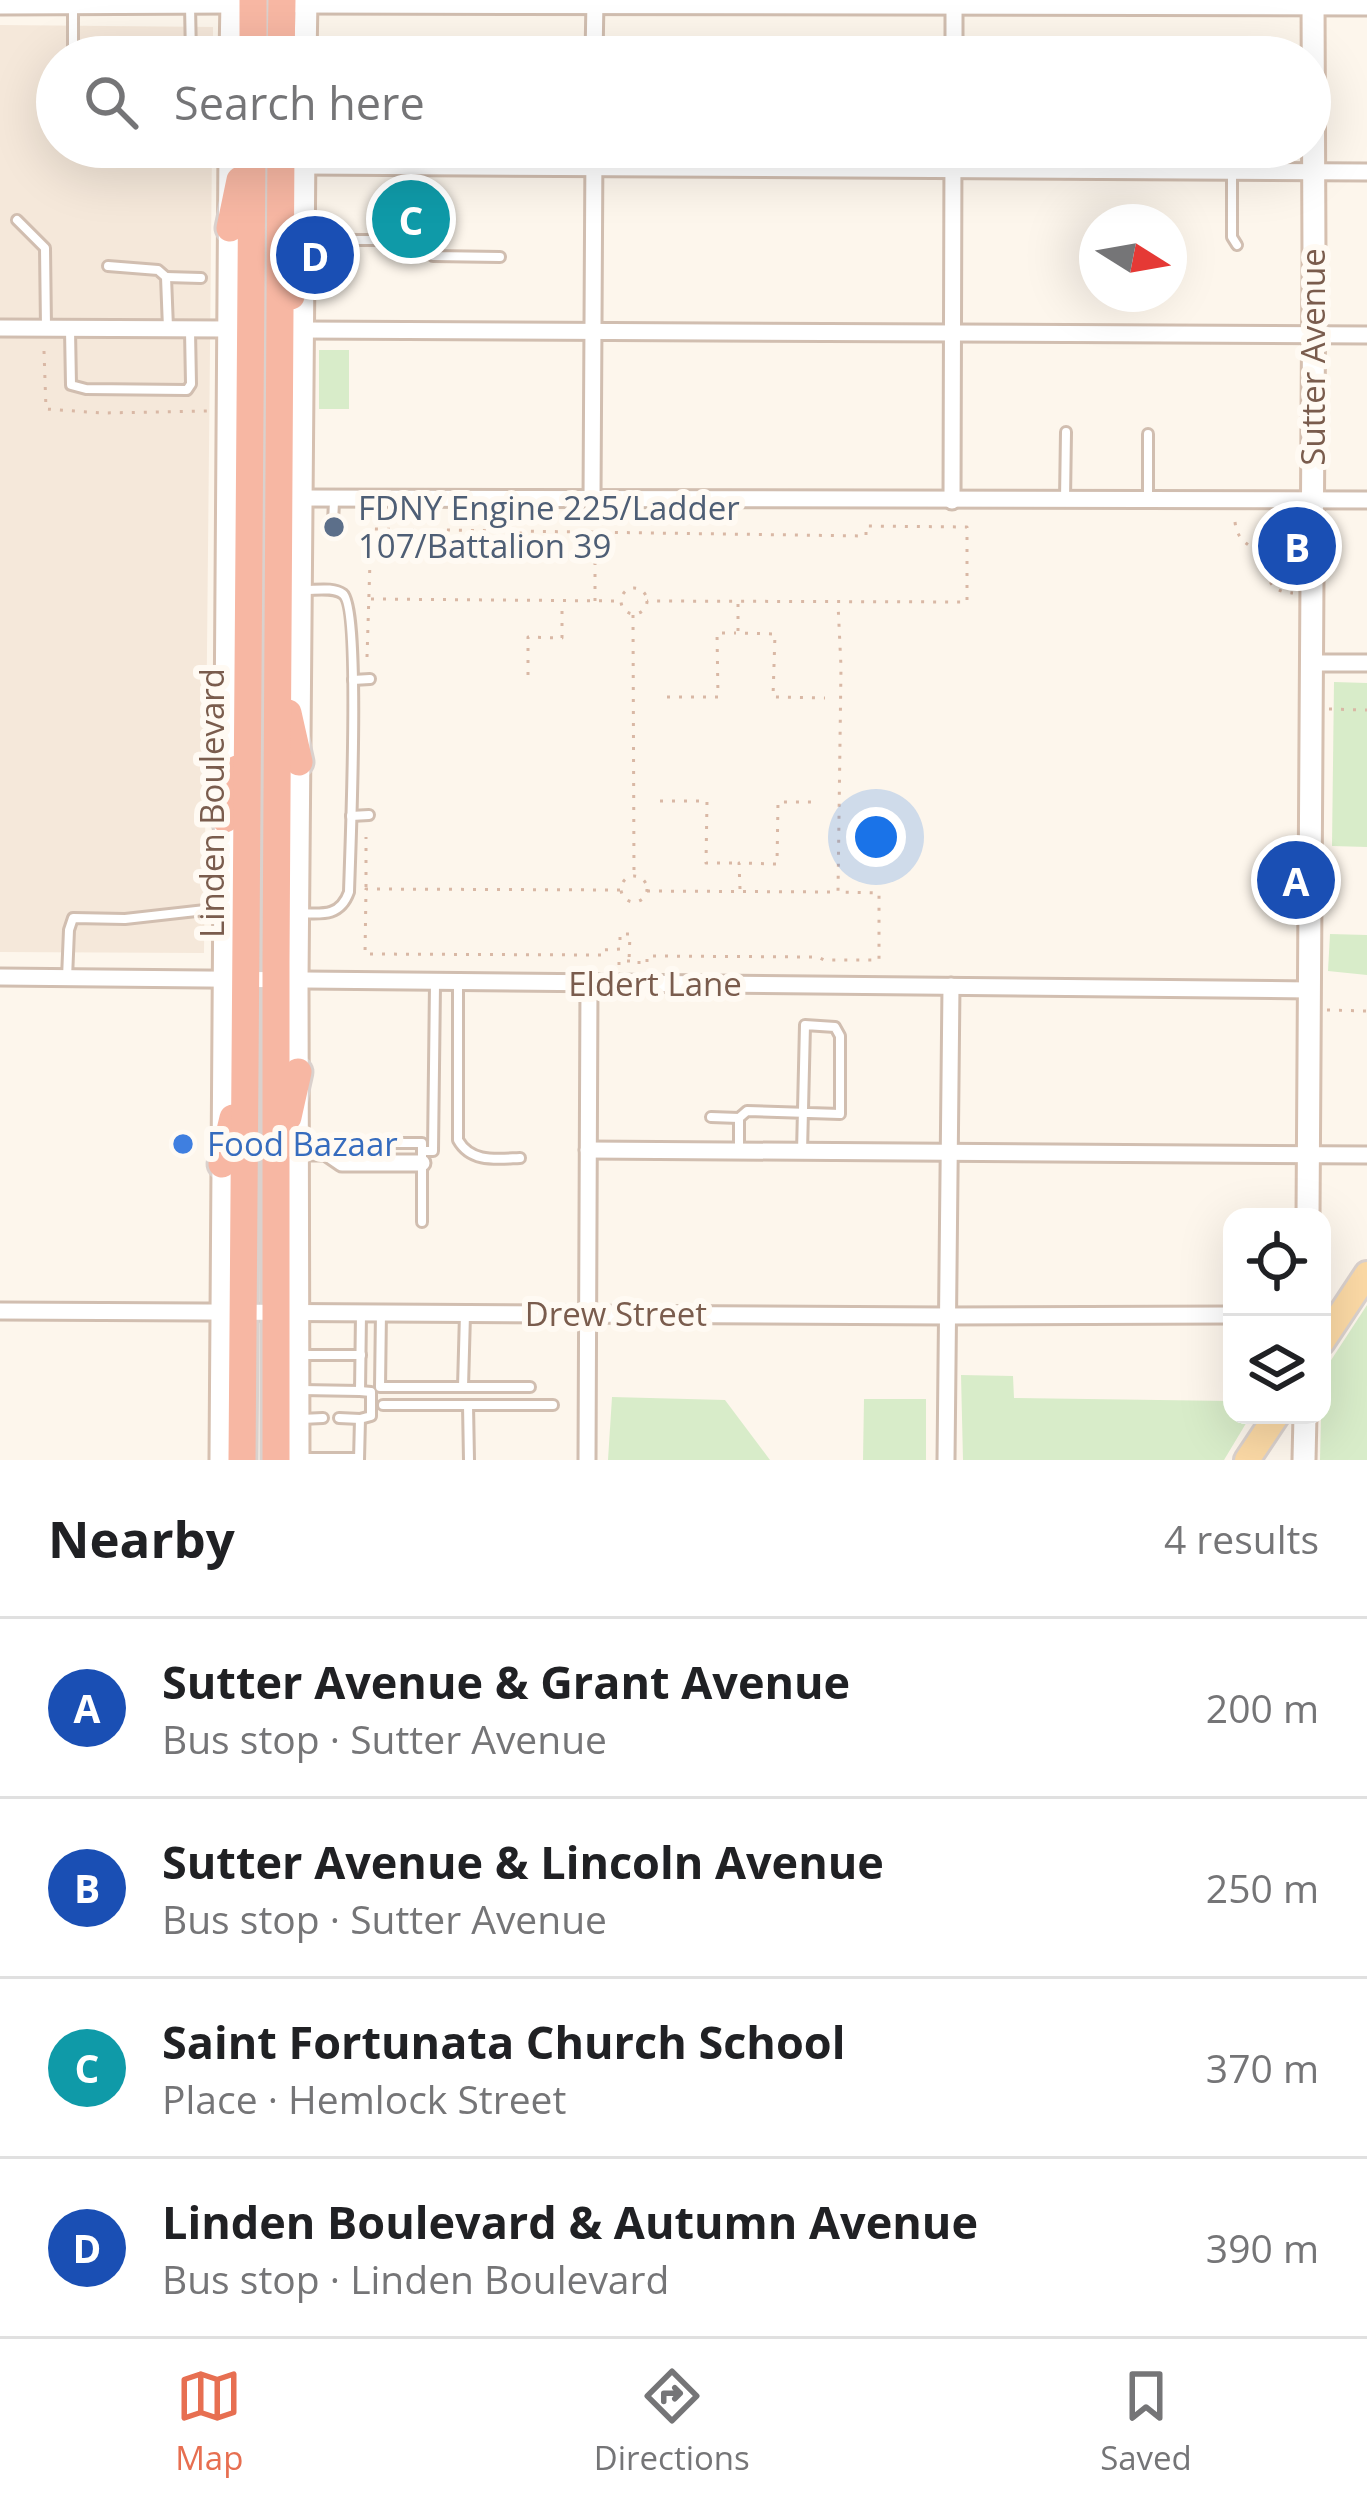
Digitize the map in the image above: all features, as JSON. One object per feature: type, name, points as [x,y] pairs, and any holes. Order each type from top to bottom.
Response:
[{"type":"highway","points":[[259,36],[268,3]]},
{"type":"highway","points":[[268,3],[276,36]]},
{"type":"highway","points":[[230,228],[244,168]]},
{"type":"highway","name":"Linden Boulevard","points":[[249,168],[249,718],[261,980],[287,1160],[288,1312],[276,1460]]},
{"type":"highway","name":"Linden Boulevard","points":[[242,1460],[231,1312],[246,1068],[261,980],[278,669],[291,336],[282,168]]},
{"type":"highway","points":[[291,336],[303,243]]},
{"type":"highway","points":[[222,420],[250,499]]},
{"type":"highway","points":[[278,669],[299,762]]},
{"type":"highway","points":[[225,819],[249,718]]},
{"type":"highway","points":[[222,1164],[246,1068]]},
{"type":"highway","points":[[287,1160],[298,1072]]},
{"type":"main road","points":[[1331,1328],[1367,1274]]},
{"type":"main road","points":[[1247,1460],[1271,1424]]},
{"type":"street","points":[[595,2],[595,36]]},
{"type":"street","points":[[245,36],[268,3]]},
{"type":"street","points":[[268,3],[291,36]]},
{"type":"street","points":[[954,3],[954,36]]},
{"type":"street","points":[[0,6],[1312,3],[1367,8]]},
{"type":"street","name":"Sutter Avenue","points":[[1312,3],[1312,36]]},
{"type":"street","name":"Linden Boulevard","points":[[230,168],[222,420],[224,908],[261,980],[298,1072]]},
{"type":"street","points":[[303,243],[304,168]]},
{"type":"street","points":[[592,499],[594,168],[1367,172]]},
{"type":"street","points":[[952,170],[952,501]]},
{"type":"street","name":"Sutter Avenue","points":[[1308,1208],[1312,171]]},
{"type":"street","points":[[0,328],[228,329]]},
{"type":"street","points":[[291,336],[593,331],[1367,335]]},
{"type":"street","name":"Linden Boulevard","points":[[221,1460],[231,1312],[222,1164],[261,980],[298,914],[301,499],[291,336]]},
{"type":"street","points":[[301,499],[1367,500]]},
{"type":"street","points":[[1311,663],[1367,664]]},
{"type":"street","name":"Eldert Lane","points":[[0,977],[1310,990]]},
{"type":"street","points":[[587,1460],[590,984]]},
{"type":"street","points":[[946,1460],[951,986]]},
{"type":"street","points":[[588,1150],[1367,1155]]},
{"type":"street","points":[[287,1160],[326,1153],[342,1162],[422,1157]]},
{"type":"street","name":"Drew Street","points":[[0,1311],[1223,1315]]},
{"type":"street","name":"Linden Boulevard","points":[[288,1312],[298,1355],[298,1459]]},
{"type":"street","points":[[1304,1460],[1305,1424]]},
{"type":"lane","points":[[190,5],[191,36]]},
{"type":"lane","points":[[73,36],[74,6]]},
{"type":"lane","points":[[1232,171],[1232,237],[1237,244]]},
{"type":"lane","points":[[17,220],[45,248],[46,328]]},
{"type":"lane","points":[[303,243],[416,240],[433,256],[500,257]]},
{"type":"lane","points":[[108,266],[201,278]]},
{"type":"lane","points":[[166,277],[168,329]]},
{"type":"lane","points":[[70,328],[71,385],[167,389],[187,389],[191,384],[190,329]]},
{"type":"lane","points":[[1065,501],[1066,432]]},
{"type":"lane","points":[[1148,434],[1148,501]]},
{"type":"lane","points":[[333,524],[334,499]]},
{"type":"lane","points":[[298,914],[334,912],[347,898],[353,680],[347,599],[339,592],[300,590]]},
{"type":"lane","points":[[353,680],[370,679]]},
{"type":"lane","points":[[351,815],[369,815]]},
{"type":"lane","points":[[67,978],[74,918],[125,919],[224,908]]},
{"type":"lane","points":[[422,1222],[422,1157],[433,1151],[435,982]]},
{"type":"lane","points":[[458,982],[458,1140],[477,1157],[520,1158]]},
{"type":"lane","points":[[711,1118],[739,1118],[747,1111],[803,1112],[840,1114],[840,1036],[835,1028],[805,1025],[803,1112],[802,1152]]},
{"type":"lane","points":[[739,1118],[739,1152]]},
{"type":"lane","points":[[381,1312],[380,1387],[530,1387]]},
{"type":"lane","points":[[360,1391],[361,1313]]},
{"type":"lane","points":[[463,1388],[465,1313]]},
{"type":"lane","points":[[298,1355],[361,1355]]},
{"type":"lane","points":[[298,1390],[371,1392],[370,1416],[339,1418]]},
{"type":"lane","points":[[383,1405],[553,1405]]},
{"type":"lane","points":[[468,1405],[469,1460]]},
{"type":"lane","points":[[298,1419],[323,1418]]},
{"type":"lane","points":[[298,1459],[359,1459],[360,1419]]},
{"type":"path","points":[[44,351],[46,410],[222,420]]},
{"type":"path","points":[[1235,522],[1239,538],[1260,556],[1270,583],[1294,593]]},
{"type":"path","points":[[368,657],[371,529],[866,536],[866,526],[967,526],[967,602],[647,601]]},
{"type":"path","points":[[595,532],[595,601]]},
{"type":"path","points":[[635,588],[643,591],[647,601],[644,611],[633,615],[623,610],[620,601],[623,593],[635,588]]},
{"type":"path","points":[[369,599],[620,601]]},
{"type":"path","points":[[528,675],[528,638],[562,638],[562,601]]},
{"type":"path","points":[[738,602],[738,633]]},
{"type":"path","points":[[838,603],[838,892]]},
{"type":"path","points":[[633,615],[634,875]]},
{"type":"path","points":[[668,697],[718,697],[718,633],[738,633],[775,634],[773,697],[824,698]]},
{"type":"path","points":[[1329,709],[1367,710]]},
{"type":"path","points":[[660,801],[707,801],[706,863],[777,864],[778,802],[816,802]]},
{"type":"path","points":[[366,837],[365,953],[601,956],[601,950],[620,950],[620,934],[630,934],[629,961]]},
{"type":"path","points":[[739,863],[740,891]]},
{"type":"path","points":[[634,875],[643,879],[647,891],[635,902],[623,898],[620,890],[626,878],[634,875]]},
{"type":"path","points":[[365,889],[620,890]]},
{"type":"path","points":[[647,891],[879,893],[879,960],[647,956],[647,962]]},
{"type":"path","points":[[619,965],[619,961],[639,961],[639,965]]},
{"type":"path","points":[[1325,1010],[1367,1011]]},
{"type":"shaded area","points":[[0,25],[213,27],[213,36],[36,36],[36,168],[212,168],[204,953],[0,952]]},
{"type":"green space","points":[[319,350],[349,350],[349,409],[319,409]]},
{"type":"green space","points":[[1334,682],[1367,683],[1367,847],[1332,846]]},
{"type":"green space","points":[[1330,934],[1367,935],[1367,975],[1328,971]]},
{"type":"green space","points":[[1367,1305],[1367,1460],[1320,1460],[1321,1424],[1331,1424],[1331,1360]]},
{"type":"green space","points":[[961,1375],[1013,1376],[1014,1398],[1223,1401],[1223,1424],[1246,1424],[1224,1460],[963,1460]]},
{"type":"green space","points":[[612,1397],[725,1400],[770,1460],[608,1460]]},
{"type":"green space","points":[[864,1399],[926,1399],[926,1460],[863,1460]]},
{"type":"place","name":"Saint Fortunata Church School","points":[[411,219]]},
{"type":"place","name":"Linden Boulevard & Autumn Avenue","points":[[315,255]]},
{"type":"place","name":"FDNY Engine 225/Ladder 107/Battalion 39","points":[[334,527]]},
{"type":"place","name":"Sutter Avenue & Lincoln Avenue","points":[[1297,546]]},
{"type":"place","name":"Sutter Avenue & Grant Avenue","points":[[1296,880]]},
{"type":"place","name":"Food Bazaar","points":[[183,1144]]}]
